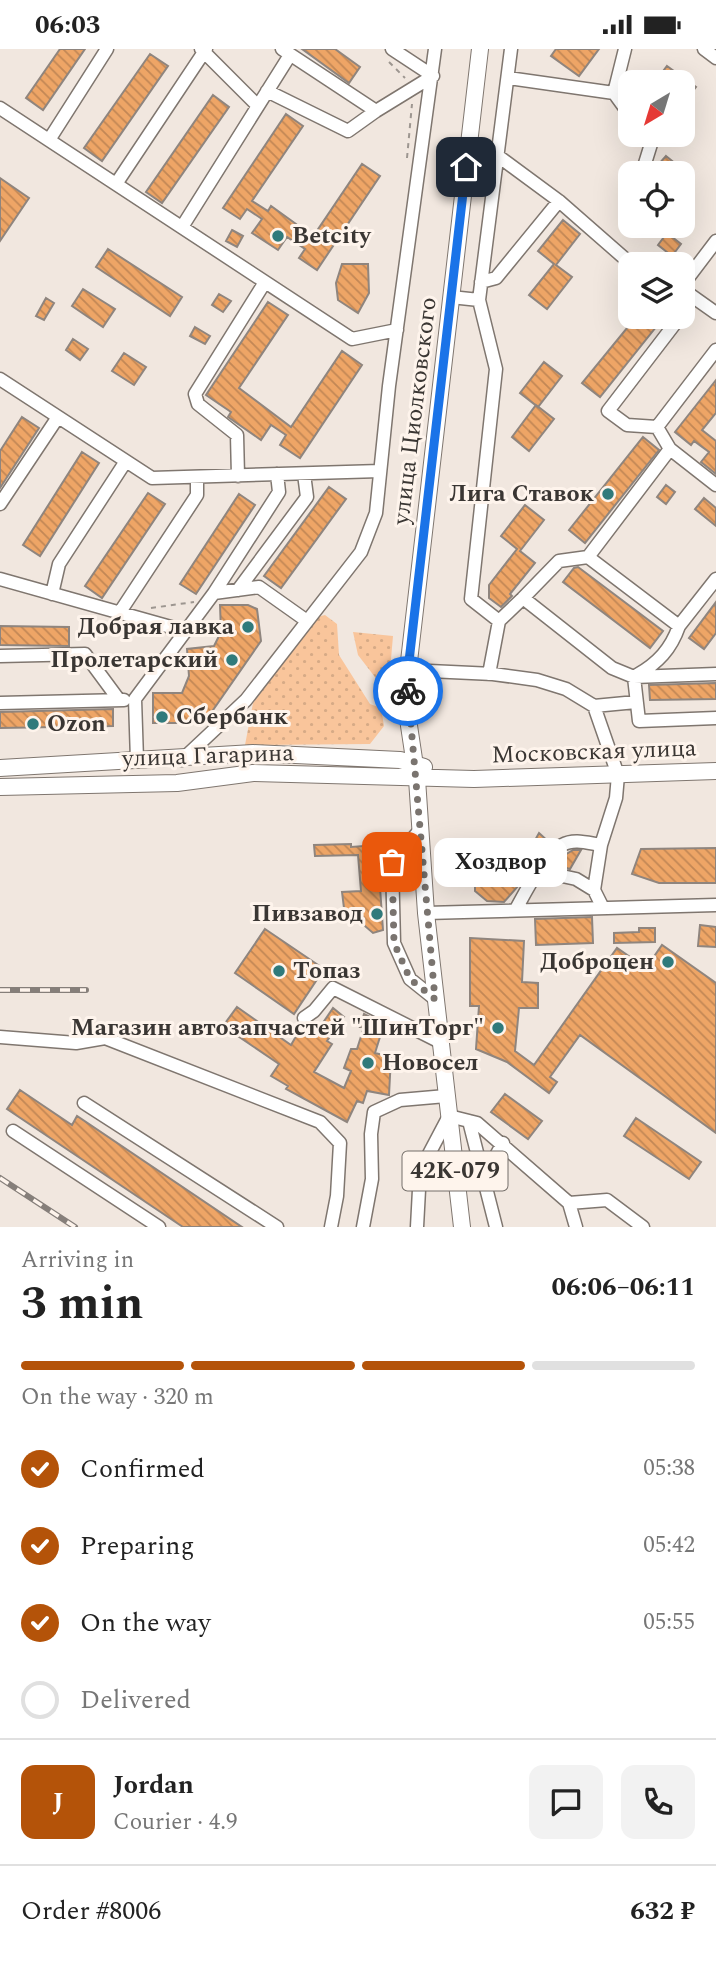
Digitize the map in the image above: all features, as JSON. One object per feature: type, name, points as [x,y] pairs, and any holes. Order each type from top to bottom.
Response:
[{"type":"main road","name":"улица Циолковского","points":[[416,772],[408,719],[408,670],[480,49]]},
{"type":"main road","name":"улица Гагарина","points":[[0,768],[182,760],[254,753],[400,760],[416,772]]},
{"type":"main road","name":"Московская улица","points":[[416,772],[474,779],[716,771]]},
{"type":"main road","name":"улица Гагарина","points":[[0,787],[177,783],[253,773],[416,772]]},
{"type":"main road","name":"42К-079","points":[[416,772],[426,913],[462,1227]]},
{"type":"street","points":[[49,140],[107,49]]},
{"type":"street","points":[[116,184],[203,49],[258,106]]},
{"type":"street","points":[[182,760],[246,700],[361,552],[376,513],[397,330],[435,49]]},
{"type":"street","points":[[499,621],[471,599],[496,369],[480,300],[481,282],[512,49]]},
{"type":"street","points":[[614,93],[625,49]]},
{"type":"street","points":[[704,49],[716,58]]},
{"type":"street","points":[[182,227],[267,91],[286,52],[376,111]]},
{"type":"street","points":[[389,54],[433,76]]},
{"type":"street","points":[[267,91],[348,131],[433,76]]},
{"type":"street","points":[[508,78],[614,93],[618,98]]},
{"type":"street","points":[[0,108],[352,339],[397,330]]},
{"type":"street","points":[[498,156],[559,201],[618,253]]},
{"type":"street","points":[[481,282],[496,278],[559,201]]},
{"type":"street","points":[[695,270],[716,241]]},
{"type":"street","points":[[238,475],[237,435],[198,404],[195,394],[265,282]]},
{"type":"street","points":[[451,297],[480,300]]},
{"type":"street","points":[[695,299],[716,313]]},
{"type":"street","points":[[657,427],[626,425],[608,411],[670,329]]},
{"type":"street","points":[[657,427],[716,350]]},
{"type":"street","points":[[0,379],[152,478],[380,471]]},
{"type":"street","points":[[0,505],[58,417]]},
{"type":"street","points":[[657,427],[670,449],[716,485]]},
{"type":"street","points":[[589,557],[670,449]]},
{"type":"street","points":[[52,594],[59,564],[126,461]]},
{"type":"street","points":[[138,760],[135,699],[211,596],[279,492],[276,474]]},
{"type":"street","points":[[238,590],[307,497],[304,474]]},
{"type":"street","points":[[120,613],[197,495],[197,477]]},
{"type":"street","points":[[489,674],[499,621],[559,561],[589,557],[679,626]]},
{"type":"street","points":[[0,579],[185,631]]},
{"type":"street","points":[[634,677],[657,663],[674,641],[679,626],[716,579]]},
{"type":"street","points":[[211,596],[259,587],[307,621]]},
{"type":"street","points":[[523,598],[612,668],[634,677],[716,674]]},
{"type":"street","points":[[0,656],[85,654],[119,700]]},
{"type":"street","points":[[408,670],[489,674],[537,680],[566,689],[594,706],[636,702]]},
{"type":"street","points":[[634,677],[639,721],[716,718]]},
{"type":"street","points":[[0,703],[135,699]]},
{"type":"street","points":[[594,706],[618,775],[615,798],[601,845],[594,890]]},
{"type":"street","points":[[421,829],[392,862],[394,943],[410,979],[435,999]]},
{"type":"street","points":[[516,909],[539,871],[562,845],[578,841],[601,845]]},
{"type":"street","points":[[539,871],[576,879],[594,890],[602,906]]},
{"type":"street","points":[[426,913],[602,906],[716,905]]},
{"type":"street","points":[[304,1018],[314,1011],[332,988],[440,1042]]},
{"type":"street","points":[[0,1037],[76,1043],[105,1038],[320,1122],[340,1143],[337,1196],[331,1227]]},
{"type":"street","points":[[363,1227],[372,1179],[371,1134],[374,1112],[400,1100],[446,1096]]},
{"type":"street","points":[[84,1103],[277,1227]]},
{"type":"street","points":[[418,1227],[420,1171],[449,1116],[477,1123],[503,1143],[569,1203],[576,1227]]},
{"type":"street","points":[[470,1121],[496,1227]]},
{"type":"street","points":[[13,1131],[159,1227]]},
{"type":"street","points":[[483,1179],[503,1143]]},
{"type":"street","points":[[569,1203],[607,1200],[643,1227]]},
{"type":"path","points":[[389,54],[414,87],[407,159]]},
{"type":"path","points":[[145,609],[211,596]]},
{"type":"shaded area","points":[[325,615],[337,624],[339,655],[370,704],[381,708],[384,726],[370,744],[245,745],[253,703],[317,617]]},
{"type":"shaded area","points":[[353,632],[393,636],[388,694],[358,655]]},
{"type":"building","points":[[60,49],[85,49],[43,110],[26,98]]},
{"type":"building","points":[[302,49],[335,49],[360,67],[349,83]]},
{"type":"building","points":[[556,49],[599,49],[579,76],[551,56]]},
{"type":"building","points":[[150,54],[168,66],[102,161],[84,148]]},
{"type":"building","points":[[213,95],[229,107],[162,203],[146,192]]},
{"type":"building","points":[[286,114],[303,126],[252,201],[268,211],[271,206],[296,224],[293,229],[310,241],[362,164],[380,176],[317,270],[299,258],[305,249],[287,237],[278,250],[252,233],[262,219],[247,209],[240,219],[223,208]]},
{"type":"building","points":[[0,178],[29,198],[0,241]]},
{"type":"building","points":[[563,220],[580,234],[556,265],[572,277],[547,309],[529,295],[554,264],[538,251]]},
{"type":"building","points":[[232,230],[243,236],[237,247],[226,241]]},
{"type":"building","points":[[663,238],[673,238],[681,244],[675,252],[667,252],[658,245]]},
{"type":"building","points":[[108,249],[182,297],[170,316],[96,267]]},
{"type":"building","points":[[342,264],[368,264],[369,293],[358,313],[338,300],[336,283]]},
{"type":"building","points":[[83,289],[115,309],[103,327],[72,306]]},
{"type":"building","points":[[219,294],[231,301],[223,312],[212,305]]},
{"type":"building","points":[[46,298],[54,303],[44,320],[36,316]]},
{"type":"building","points":[[268,302],[288,315],[239,388],[291,427],[342,351],[362,365],[300,458],[280,445],[286,435],[271,425],[261,440],[228,417],[231,412],[206,395]]},
{"type":"building","points":[[195,327],[210,336],[205,344],[190,336]]},
{"type":"building","points":[[626,329],[654,329],[600,397],[582,383]]},
{"type":"building","points":[[73,339],[88,349],[80,360],[66,350]]},
{"type":"building","points":[[124,353],[146,367],[134,385],[112,371]]},
{"type":"building","points":[[544,362],[562,376],[538,407],[520,393]]},
{"type":"building","points":[[716,380],[716,413],[702,430],[716,441],[716,474],[701,462],[709,452],[694,441],[691,445],[675,432]]},
{"type":"building","points":[[536,405],[554,419],[529,451],[512,437]]},
{"type":"building","points":[[22,417],[39,428],[0,488],[0,451]]},
{"type":"building","points":[[643,437],[659,450],[585,543],[569,530]]},
{"type":"building","points":[[82,452],[99,463],[40,556],[23,545]]},
{"type":"building","points":[[666,485],[675,492],[666,504],[657,497]]},
{"type":"building","points":[[329,487],[346,499],[281,588],[264,576]]},
{"type":"building","points":[[148,493],[165,504],[102,598],[85,586]]},
{"type":"building","points":[[239,494],[255,505],[196,594],[180,584]]},
{"type":"building","points":[[704,498],[716,508],[716,526],[695,509]]},
{"type":"building","points":[[525,505],[544,520],[520,551],[535,563],[501,607],[489,598],[489,585],[517,549],[501,536]]},
{"type":"building","points":[[578,567],[663,631],[650,648],[563,582],[574,568]]},
{"type":"building","points":[[716,602],[716,633],[704,649],[689,638]]},
{"type":"building","name":"Пролетарский","points":[[220,605],[248,605],[257,609],[261,641],[204,723],[153,723],[153,693],[182,693],[189,676],[187,649],[214,646],[221,632]]},
{"type":"building","points":[[0,626],[69,627],[69,646],[0,645]]},
{"type":"building","points":[[716,683],[716,699],[650,700],[649,685]]},
{"type":"building","points":[[113,709],[113,726],[0,728],[0,712]]},
{"type":"building","points":[[539,833],[550,843],[540,854],[530,849]]},
{"type":"building","points":[[351,844],[351,847],[377,845],[383,930],[373,933],[344,908],[342,892],[361,891],[358,855],[315,856],[314,845]]},
{"type":"building","points":[[478,846],[517,871],[519,885],[504,902],[487,901],[475,891],[475,881],[480,873]]},
{"type":"building","points":[[716,848],[716,883],[659,883],[632,874],[641,849]]},
{"type":"building","points":[[573,850],[581,850],[570,869],[558,866],[562,860],[560,858]]},
{"type":"building","points":[[592,917],[593,943],[536,945],[535,919]]},
{"type":"building","points":[[700,925],[716,927],[716,947],[698,946]]},
{"type":"building","points":[[639,928],[655,928],[655,942],[614,943],[614,933],[639,932]]},
{"type":"building","name":"Топаз","points":[[265,929],[324,969],[294,1014],[235,973]]},
{"type":"building","points":[[470,938],[524,941],[522,982],[538,983],[538,1008],[519,1008],[515,1051],[534,1065],[617,948],[646,968],[662,945],[716,983],[716,1133],[580,1035],[550,1077],[557,1082],[549,1093],[507,1062],[476,1049],[479,1006],[470,1006]]},
{"type":"building","name":"Новосел","points":[[237,1007],[291,1045],[302,1026],[316,1033],[333,1008],[344,1017],[327,1041],[332,1044],[314,1072],[344,1088],[351,1071],[344,1068],[351,1049],[357,1049],[364,1027],[360,1027],[364,1014],[384,1024],[375,1053],[391,1057],[389,1095],[367,1091],[363,1103],[357,1101],[347,1122],[286,1089],[288,1086],[271,1076],[279,1064],[223,1026]]},
{"type":"building","points":[[20,1090],[72,1125],[77,1116],[242,1227],[183,1227],[7,1109]]},
{"type":"building","points":[[505,1094],[542,1121],[528,1139],[491,1112]]},
{"type":"building","points":[[636,1118],[701,1162],[689,1179],[624,1136]]},
{"type":"railway","points":[[0,990],[86,990]]},
{"type":"railway","points":[[0,1178],[75,1227]]},
{"type":"way so far","points":[[392,862],[394,943],[410,979],[435,999],[417,779],[408,719],[408,691]]},
{"type":"place","name":"Betcity","points":[[278,236]]},
{"type":"place","name":"Лига Ставок","points":[[608,494]]},
{"type":"place","name":"Добрая лавка","points":[[248,627]]},
{"type":"place","name":"Пролетарский","points":[[232,660]]},
{"type":"place","name":"Сбербанк","points":[[162,717]]},
{"type":"place","name":"Ozon","points":[[33,724]]},
{"type":"place","name":"Хоздвор","points":[[392,862]]},
{"type":"place","name":"Пивзавод","points":[[377,914]]},
{"type":"place","name":"Доброцен","points":[[668,962]]},
{"type":"place","name":"Топаз","points":[[279,971]]},
{"type":"place","name":"Магазин автозапчастей \"ШинТорг\"","points":[[498,1028]]},
{"type":"place","name":"Новосел","points":[[368,1063]]},
{"type":"route","points":[[408,691],[408,670],[466,167]]}]
